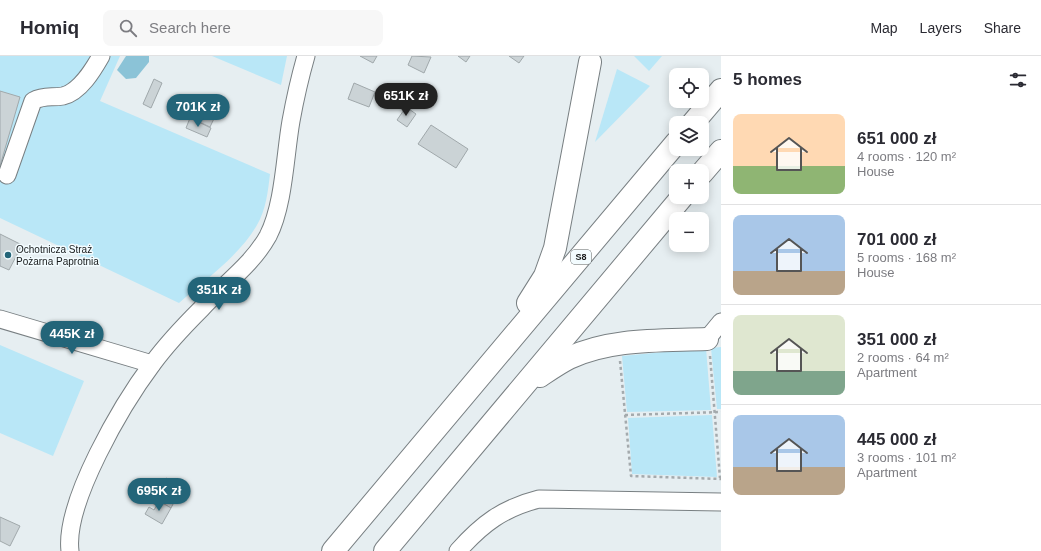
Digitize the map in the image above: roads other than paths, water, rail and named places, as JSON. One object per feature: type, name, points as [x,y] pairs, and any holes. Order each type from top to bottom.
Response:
[{"type":"highway","points":[[486,370],[545,276],[555,248],[591,59]]},
{"type":"highway","points":[[699,116],[721,90]]},
{"type":"highway","name":"S8","points":[[333,551],[669,151]]},
{"type":"highway","points":[[709,165],[721,151]]},
{"type":"highway","points":[[385,551],[676,204]]},
{"type":"highway","points":[[525,384],[569,358],[607,346],[628,342],[712,343]]},
{"type":"street","points":[[7,175],[33,101],[42,96],[65,95],[74,91],[83,82],[101,56]]},
{"type":"street","points":[[70,551],[68,539],[70,524],[80,495],[102,445],[152,364],[202,307],[250,261],[261,248],[268,235],[279,205],[291,120],[306,56]]},
{"type":"street","points":[[0,319],[152,364]]},
{"type":"street","points":[[712,343],[721,322]]},
{"type":"street","points":[[458,551],[474,533],[498,514],[523,503],[539,499],[721,502]]},
{"type":"place","name":"Ochotnicza Straż Pożarna Paprotnia","points":[[8,255]]}]
